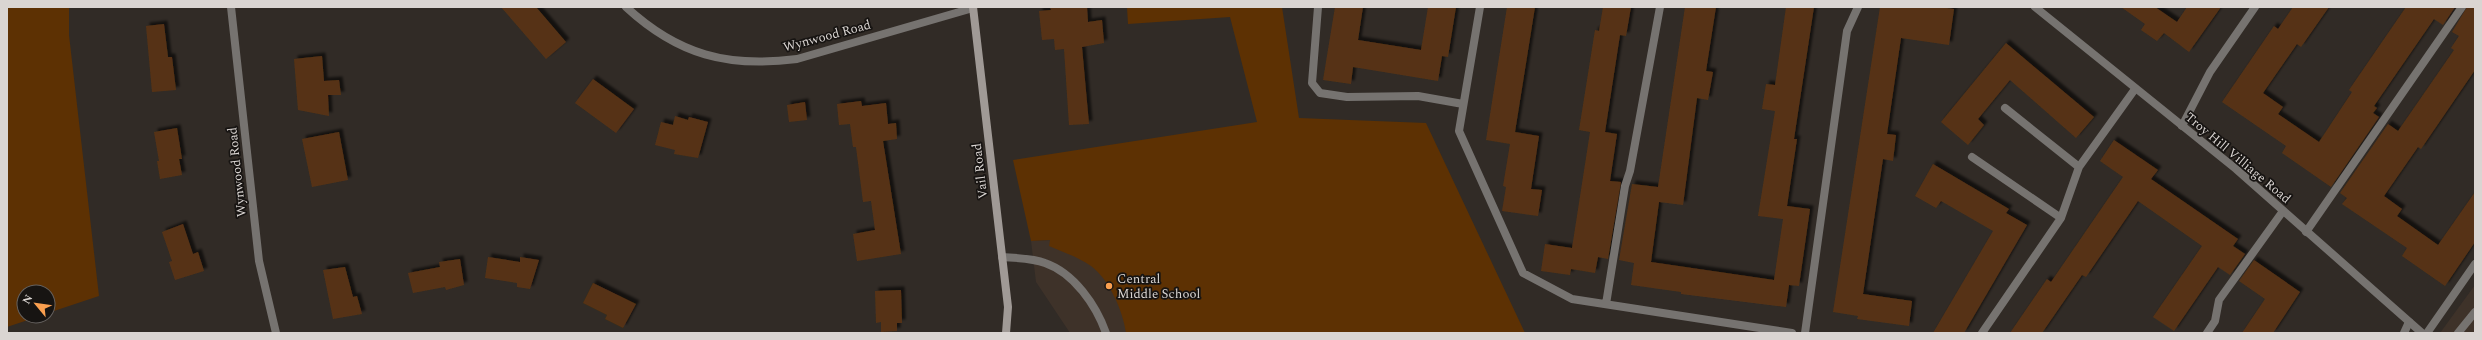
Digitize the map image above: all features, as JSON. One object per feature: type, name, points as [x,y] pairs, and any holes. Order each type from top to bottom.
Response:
[{"type":"street","name":"Wynwood Road","points":[[232,7],[259,261],[276,333]]},
{"type":"street","name":"Wynwood Road","points":[[626,7],[662,37],[692,52],[713,58],[757,62],[797,59],[973,8]]},
{"type":"street","points":[[1318,7],[1312,83],[1320,93],[1346,97],[1418,96],[1463,104]]},
{"type":"street","points":[[1480,7],[1459,131],[1523,273],[1572,299],[1792,333]]},
{"type":"street","points":[[1606,304],[1625,186],[1630,171],[1660,7]]},
{"type":"street","points":[[1805,333],[1848,31],[1858,7]]},
{"type":"street","name":"Troy Hill Villiage Road","points":[[2035,7],[2236,169],[2422,333]]},
{"type":"street","points":[[2182,126],[2210,72],[2255,7]]},
{"type":"street","points":[[2306,232],[2462,7]]},
{"type":"street","name":"Vail Road","points":[[973,8],[1008,307],[1006,333]]},
{"type":"street","points":[[1982,333],[2061,218],[2079,167],[2135,89]]},
{"type":"street","points":[[2005,108],[2079,167]]},
{"type":"street","points":[[1972,157],[2061,218]]},
{"type":"street","points":[[2207,333],[2215,321],[2219,300],[2283,211]]},
{"type":"street","points":[[1002,256],[1045,262],[1066,275],[1086,294],[1106,333]]},
{"type":"street","points":[[2427,333],[2475,264]]},
{"type":"street","points":[[2458,333],[2475,312]]},
{"type":"street","points":[[2404,333],[2409,322]]},
{"type":"shaded area","points":[[7,7],[69,7],[69,35],[99,296],[56,310],[56,284],[16,284],[16,324],[7,327]]},
{"type":"shaded area","points":[[1127,7],[1282,7],[1299,118],[1426,123],[1525,333],[1126,333],[1122,315],[1114,296],[1098,272],[1081,260],[1049,246],[1050,240],[1031,241],[1013,160],[1257,122],[1230,17],[1128,24]]},
{"type":"shaded area","name":"Central Middle School","points":[[1051,240],[1267,333],[1070,333],[1036,282],[1031,241]]},
{"type":"shaded area","points":[[2475,285],[2475,333],[2440,333]]},
{"type":"building","points":[[501,7],[536,7],[566,42],[546,59]]},
{"type":"building","points":[[1050,7],[1087,7],[1088,22],[1102,20],[1104,43],[1082,47],[1089,124],[1069,125],[1064,49],[1055,50],[1054,39],[1042,40],[1039,11],[1051,10]]},
{"type":"building","points":[[1335,7],[1363,7],[1358,40],[1421,50],[1428,7],[1456,7],[1448,57],[1442,56],[1438,81],[1353,67],[1351,84],[1323,80]]},
{"type":"building","points":[[1507,7],[1535,7],[1515,132],[1539,136],[1531,189],[1542,190],[1538,216],[1502,211],[1506,187],[1503,186],[1510,144],[1486,140]]},
{"type":"building","points":[[1603,7],[1631,7],[1626,36],[1620,35],[1605,132],[1617,134],[1610,181],[1621,182],[1608,259],[1598,257],[1595,273],[1571,269],[1570,275],[1541,271],[1545,244],[1572,248],[1590,132],[1579,130],[1595,30],[1599,31]]},
{"type":"building","points":[[1685,7],[1716,7],[1706,71],[1713,72],[1708,100],[1697,98],[1683,205],[1659,202],[1651,262],[1774,280],[1783,219],[1758,216],[1775,111],[1762,109],[1766,84],[1775,85],[1786,7],[1814,7],[1794,139],[1797,139],[1787,206],[1810,209],[1799,286],[1789,285],[1786,307],[1681,294],[1681,292],[1631,285],[1634,263],[1619,260],[1632,184],[1658,187]]},
{"type":"building","points":[[1880,7],[1938,7],[1954,9],[1949,45],[1901,38],[1887,134],[1896,135],[1893,161],[1883,159],[1863,294],[1912,301],[1909,326],[1857,319],[1858,316],[1833,312]]},
{"type":"building","points":[[2121,7],[2155,7],[2177,22],[2187,7],[2221,7],[2189,52],[2164,33],[2157,41],[2141,30],[2145,24]]},
{"type":"building","points":[[2293,7],[2329,7],[2301,47],[2297,44],[2263,93],[2283,107],[2278,114],[2319,142],[2352,92],[2349,90],[2406,7],[2455,7],[2443,25],[2434,19],[2374,106],[2377,108],[2373,113],[2379,117],[2331,187],[2282,153],[2286,146],[2222,102],[2274,26],[2278,29]]},
{"type":"building","points":[[2467,7],[2475,7],[2475,70],[2421,149],[2418,147],[2384,196],[2402,209],[2397,216],[2438,245],[2475,192],[2475,242],[2445,286],[2402,256],[2407,248],[2342,204],[2347,198],[2340,193],[2388,124],[2398,131],[2454,50],[2451,48],[2459,36],[2452,32]]},
{"type":"building","points":[[164,24],[168,57],[172,57],[176,90],[152,92],[146,26]]},
{"type":"building","points":[[2006,43],[2094,117],[2076,138],[2010,80],[1978,119],[1984,125],[1968,145],[1941,122]]},
{"type":"building","points":[[322,56],[324,81],[339,80],[341,95],[328,95],[329,116],[298,110],[294,59]]},
{"type":"building","points":[[593,79],[634,109],[616,133],[575,103]]},
{"type":"building","points":[[861,101],[862,106],[886,103],[888,124],[896,123],[897,139],[883,141],[901,254],[857,261],[853,234],[875,230],[871,201],[863,202],[856,147],[853,147],[850,124],[839,125],[837,104]]},
{"type":"building","points":[[805,102],[807,120],[789,122],[787,105]]},
{"type":"building","points":[[675,116],[688,120],[689,117],[708,122],[698,158],[674,154],[675,150],[655,145],[661,122],[673,125]]},
{"type":"building","points":[[177,128],[182,159],[179,159],[182,175],[160,179],[157,161],[159,161],[154,132]]},
{"type":"building","points":[[339,132],[348,180],[312,187],[302,139]]},
{"type":"building","points":[[2114,140],[2158,170],[2151,179],[2238,239],[2233,246],[2245,254],[2230,275],[2218,267],[2174,331],[2153,317],[2202,246],[2138,201],[2086,277],[2082,275],[2042,333],[2010,333],[2047,279],[2051,282],[2123,177],[2100,161]]},
{"type":"building","points":[[1933,164],[2009,209],[2006,213],[2027,225],[1964,333],[1933,333],[1993,231],[1941,201],[1936,208],[1915,196]]},
{"type":"building","points":[[183,224],[193,254],[198,252],[204,271],[175,280],[169,262],[172,261],[162,232]]},
{"type":"building","points":[[488,257],[520,262],[520,257],[539,260],[530,289],[517,287],[517,283],[485,278]]},
{"type":"building","points":[[460,259],[464,285],[446,290],[445,287],[413,293],[408,273],[440,267],[439,262]]},
{"type":"building","points":[[2254,260],[2300,292],[2273,333],[2242,333],[2265,299],[2239,281]]},
{"type":"building","points":[[345,267],[353,297],[357,296],[362,314],[333,319],[323,270]]},
{"type":"building","points":[[593,283],[636,304],[623,328],[605,319],[607,315],[583,303]]},
{"type":"building","points":[[901,290],[902,323],[897,323],[897,331],[881,332],[881,322],[876,323],[875,291]]},
{"type":"place","name":"Central Middle School","points":[[1109,286]]}]
